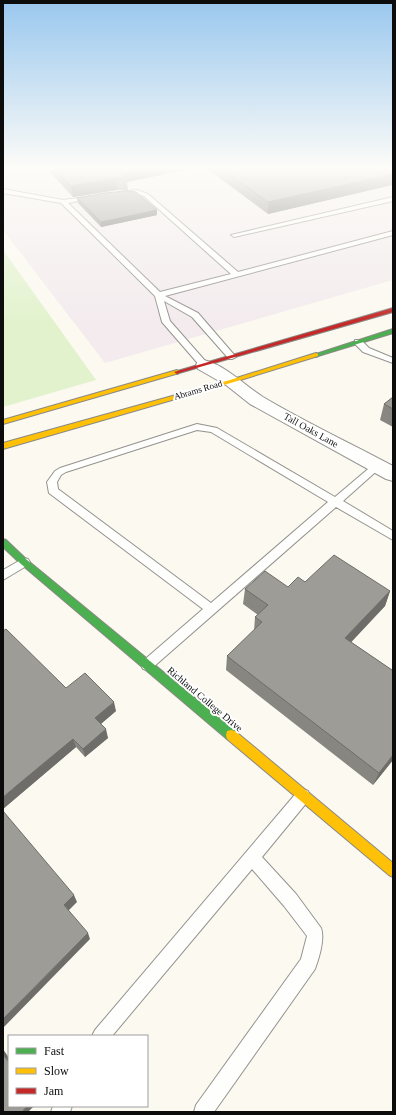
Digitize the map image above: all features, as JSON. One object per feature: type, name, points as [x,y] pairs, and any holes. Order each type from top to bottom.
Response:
[{"type":"main road","points":[[3,422],[393,310]]},
{"type":"main road","name":"Abrams Road","points":[[3,446],[232,381],[393,331]]},
{"type":"main road","name":"Richland College Drive","points":[[3,542],[24,562],[393,871]]},
{"type":"street","points":[[232,357],[232,381]]},
{"type":"street","name":"Tall Oaks Lane","points":[[204,365],[232,381],[256,400],[385,470]]},
{"type":"lane","points":[[82,220],[159,294],[195,315],[232,357]]},
{"type":"lane","points":[[175,220],[236,274]]},
{"type":"lane","points":[[234,235],[300,220]]},
{"type":"lane","points":[[159,294],[393,234]]},
{"type":"lane","points":[[159,294],[166,322],[204,365]]},
{"type":"lane","points":[[358,342],[366,350],[393,361]]},
{"type":"lane","points":[[211,609],[53,491],[52,482],[58,473],[63,470],[168,435],[197,427],[203,427],[214,430],[393,536]]},
{"type":"lane","points":[[147,665],[336,502],[385,470]]},
{"type":"lane","points":[[3,576],[24,562]]},
{"type":"lane","points":[[102,1035],[304,796]]},
{"type":"lane","points":[[203,1112],[309,963],[315,934],[290,900],[252,857]]},
{"type":"shaded area","points":[[3,220],[393,220],[393,280],[105,363],[3,230]]},
{"type":"green space","points":[[3,250],[96,380],[3,407]]},
{"type":"building","points":[[99,220],[110,220],[101,222]]},
{"type":"building","points":[[393,397],[393,409],[384,404]]},
{"type":"building","points":[[334,555],[390,591],[345,638],[392,670],[393,669],[393,755],[379,773],[227,656],[262,622],[255,617],[268,605],[245,589],[265,571],[288,587],[298,577],[305,582]]},
{"type":"building","points":[[6,629],[66,688],[85,673],[114,702],[95,718],[106,729],[83,749],[73,739],[3,797],[3,631]]},
{"type":"building","points":[[3,811],[74,895],[64,905],[88,933],[3,1019]]},
{"type":"building","points":[[3,1054],[8,1062],[8,1107],[26,1107],[22,1112],[3,1112]]},
{"type":"traffic: fast","points":[[316,355],[393,331]]},
{"type":"traffic: fast","points":[[3,542],[24,562],[231,735]]},
{"type":"traffic: slow","points":[[3,446],[232,381],[316,355]]},
{"type":"traffic: slow","points":[[3,422],[177,372]]},
{"type":"traffic: slow","points":[[231,735],[393,871]]},
{"type":"traffic: jam","points":[[177,372],[393,310]]}]
